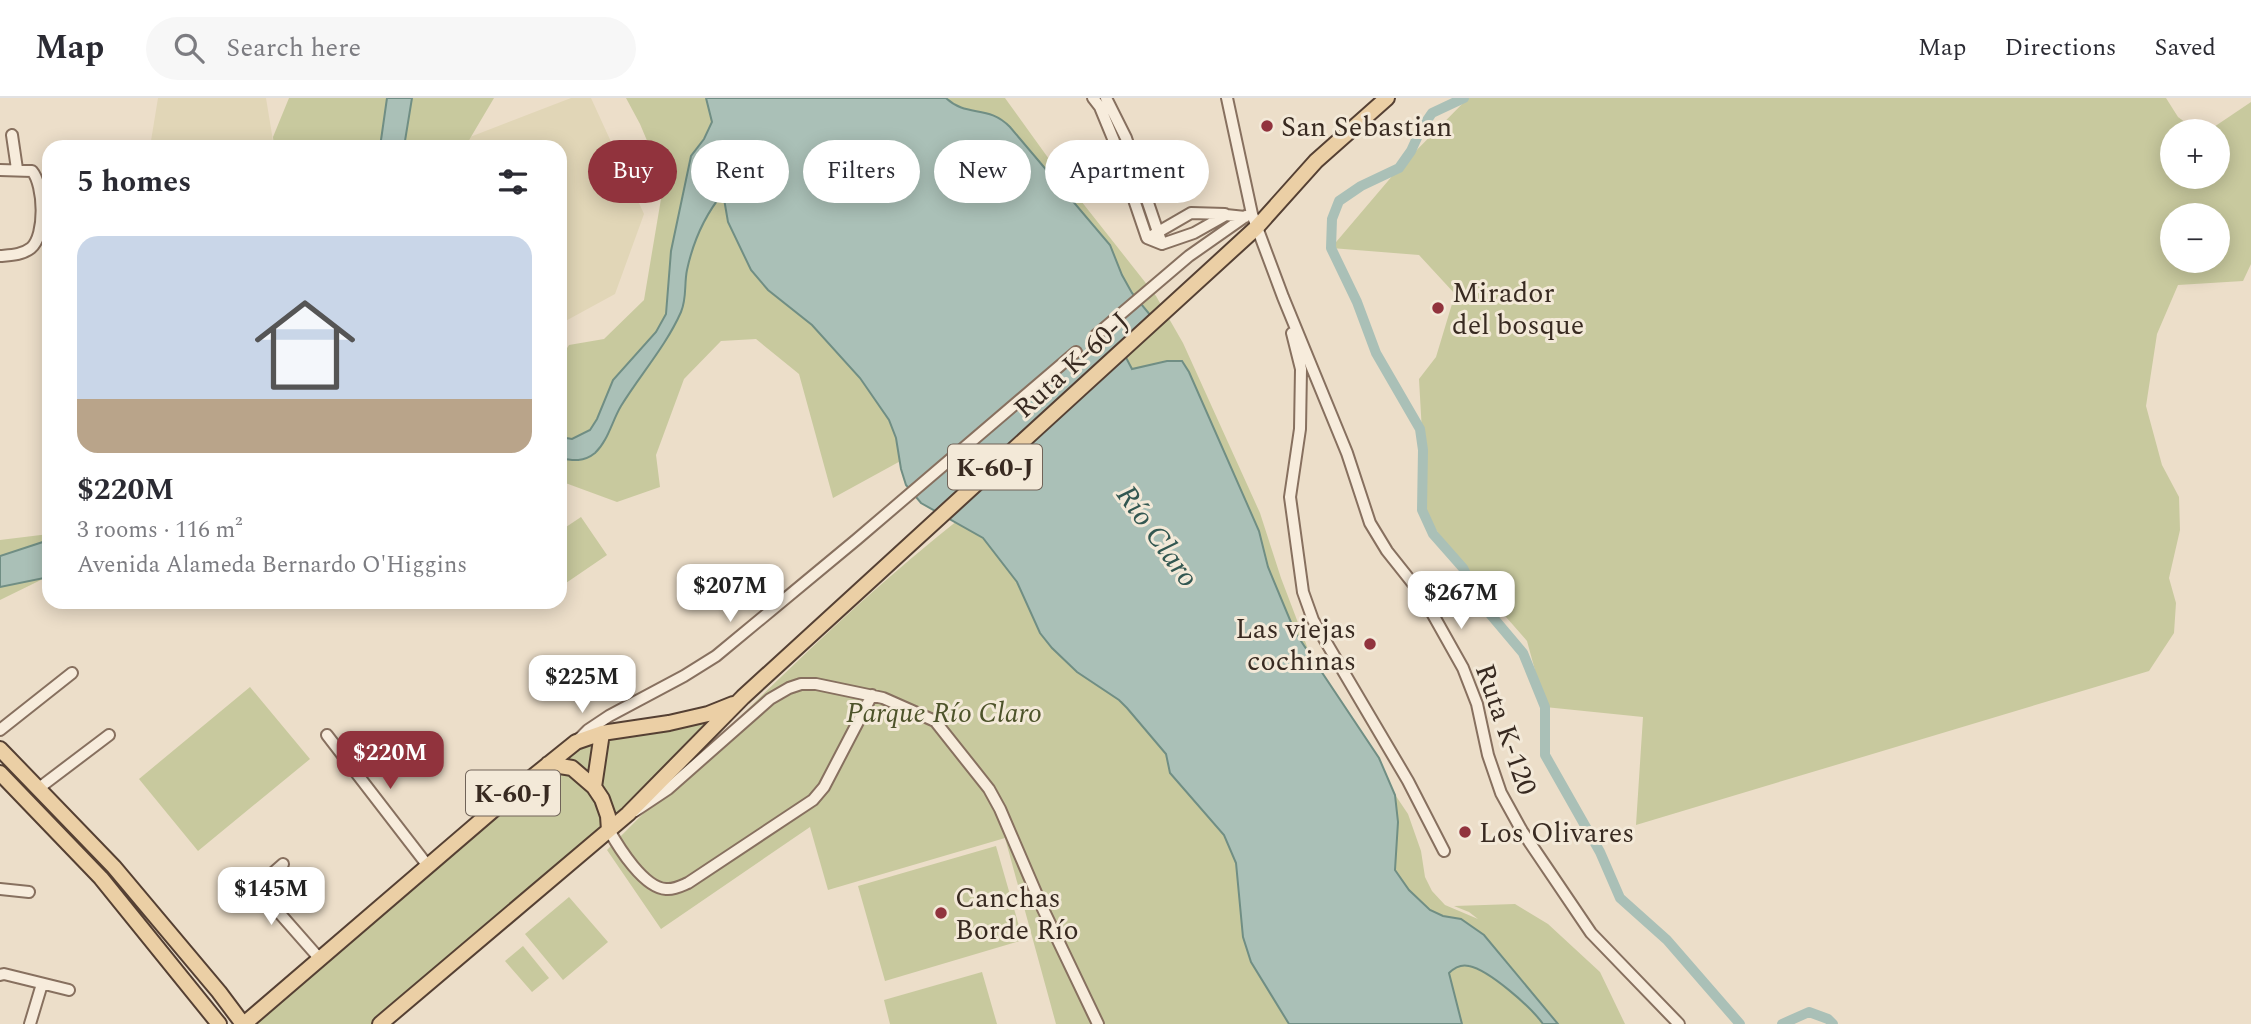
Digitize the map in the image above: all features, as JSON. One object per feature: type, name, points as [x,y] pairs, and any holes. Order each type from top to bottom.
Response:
[{"type":"main road","name":"Ruta K-60-J","points":[[748,693],[1238,245],[1251,220],[1387,98]]},
{"type":"main road","name":"K-60-J","points":[[244,1024],[576,741],[602,733],[708,714],[733,704],[748,693]]},
{"type":"main road","name":"K-60-J","points":[[380,1024],[628,814],[748,693]]},
{"type":"main road","points":[[594,786],[602,733]]},
{"type":"main road","points":[[0,749],[114,867],[244,1024]]},
{"type":"main road","points":[[548,764],[572,768],[594,786],[608,816],[609,830]]},
{"type":"main road","points":[[0,773],[101,878],[219,1024]]},
{"type":"street","points":[[1093,98],[1100,107],[1153,235],[1162,244],[1194,233],[1226,215]]},
{"type":"street","points":[[1106,98],[1126,138],[1153,235]]},
{"type":"street","name":"Ruta K-120","points":[[1227,98],[1251,220],[1347,453],[1370,523],[1387,551],[1422,595],[1464,668],[1477,704],[1493,776],[1507,805],[1533,849],[1591,933],[1679,1024]]},
{"type":"street","points":[[12,135],[17,169]]},
{"type":"street","points":[[0,170],[32,171],[40,185],[41,233],[32,247],[19,254],[0,256]]},
{"type":"street","points":[[1153,235],[1191,212],[1251,220]]},
{"type":"street","points":[[1095,336],[1189,256],[1229,228],[1251,220]]},
{"type":"street","points":[[1283,297],[1301,369],[1300,429],[1290,497],[1303,592],[1313,620],[1408,781],[1444,851]]},
{"type":"street","points":[[576,741],[609,716],[716,656],[1076,352]]},
{"type":"street","points":[[0,730],[72,673]]},
{"type":"street","points":[[628,814],[656,800],[770,699],[801,684],[816,684],[877,697],[935,721],[989,789],[1000,809],[1043,909],[1098,1024]]},
{"type":"street","points":[[609,830],[644,879],[653,886],[663,890],[688,883],[813,800],[824,787],[877,697]]},
{"type":"street","points":[[602,733],[609,716]]},
{"type":"street","points":[[39,788],[109,735]]},
{"type":"street","points":[[327,735],[428,866]]},
{"type":"street","points":[[257,887],[284,864]]},
{"type":"street","points":[[246,875],[319,958]]},
{"type":"street","points":[[0,889],[29,892]]},
{"type":"street","points":[[0,975],[69,990]]},
{"type":"street","points":[[30,1024],[42,984]]},
{"type":"shaded area","points":[[158,98],[266,98],[273,140],[151,140]]},
{"type":"shaded area","points":[[571,98],[591,98],[610,140],[588,140],[588,203],[639,203],[644,214],[615,294],[567,320],[567,140],[468,140],[470,137]]},
{"type":"green space","points":[[289,98],[494,98],[469,140],[273,140]]},
{"type":"green space","name":"Parque Río Claro","points":[[626,98],[1005,98],[1045,154],[1045,203],[1083,203],[1156,296],[1183,343],[1260,513],[1281,578],[1322,686],[1408,814],[1421,851],[1425,877],[1432,891],[1445,905],[1478,919],[1454,906],[1515,904],[1548,924],[1600,972],[1625,1024],[1293,1024],[1265,983],[1289,1024],[1056,1024],[1005,838],[828,890],[810,827],[661,929],[607,850],[824,636],[963,516],[906,458],[833,498],[799,374],[756,339],[721,341],[684,379],[656,455],[660,487],[617,502],[567,484],[567,348],[569,345],[604,339],[644,300],[660,203],[677,203],[677,140],[647,140]]},
{"type":"green space","points":[[1468,98],[2166,98],[2181,119],[2160,119],[2160,189],[2230,189],[2230,119],[2226,119],[2251,102],[2251,264],[2243,281],[2178,285],[2157,334],[2146,406],[2162,465],[2179,497],[2180,530],[2169,578],[2176,603],[2174,633],[2149,671],[1636,825],[1643,717],[1545,707],[1527,641],[1463,568],[1422,510],[1423,450],[1419,379],[1436,357],[1455,294],[1419,255],[1331,248],[1399,168]]},
{"type":"green space","points":[[581,517],[607,555],[567,582],[567,526]]},
{"type":"green space","points":[[42,535],[42,579],[0,600],[0,540]]},
{"type":"green space","points":[[250,687],[310,759],[198,851],[139,779]]},
{"type":"green space","points":[[708,723],[623,811],[373,1024],[251,1024],[569,753],[598,739]]},
{"type":"green space","name":"Canchas Borde Río","points":[[996,846],[1023,940],[885,981],[858,886]]},
{"type":"green space","points":[[569,897],[608,942],[563,980],[525,934]]},
{"type":"green space","points":[[523,946],[549,978],[532,992],[505,961]]},
{"type":"green space","name":"Canchas Borde Río","points":[[982,972],[997,1024],[890,1024],[884,1000]]},
{"type":"water","points":[[387,98],[412,98],[405,140],[381,140]]},
{"type":"water","name":"Río Claro","points":[[706,98],[946,98],[962,108],[994,116],[1010,127],[1021,140],[934,140],[934,203],[1031,203],[1031,152],[1045,168],[1045,203],[1074,203],[1110,245],[1132,293],[1151,316],[1122,350],[1132,369],[1167,361],[1182,361],[1189,372],[1259,531],[1268,567],[1295,632],[1379,758],[1395,795],[1398,822],[1395,870],[1409,890],[1430,910],[1443,916],[1461,919],[1484,935],[1558,1024],[1543,1024],[1520,999],[1498,982],[1477,969],[1466,966],[1458,967],[1449,973],[1462,1024],[1289,1024],[1251,962],[1243,937],[1236,863],[1224,835],[1170,773],[1166,754],[1127,708],[1077,672],[1052,648],[1040,633],[1017,582],[983,538],[921,503],[906,485],[896,438],[889,420],[860,378],[812,325],[768,290],[751,270],[728,222],[725,203],[789,203],[789,140],[704,139],[712,122]]},
{"type":"water","points":[[691,156],[691,203],[716,203],[700,229],[693,249],[681,312],[660,349],[621,406],[603,443],[587,458],[567,459],[567,438],[572,439],[590,430],[613,380],[656,332],[666,314],[671,251]]},
{"type":"water","points":[[42,542],[42,578],[0,587],[0,556]]},
{"type":"waterway","points":[[1464,98],[1432,113],[1399,168],[1361,186],[1339,201],[1332,219],[1331,248],[1357,302],[1376,353],[1420,429],[1423,450],[1422,510],[1433,534],[1463,568],[1480,602],[1523,653],[1545,707],[1545,755],[1600,852],[1620,898],[1667,940],[1740,1024]]},
{"type":"waterway","points":[[1782,1024],[1809,1012],[1828,1019],[1833,1024]]},
{"type":"place","name":"San Sebastian","points":[[1267,126]]},
{"type":"place","name":"Mirador del bosque","points":[[1438,308]]},
{"type":"place","name":"Las viejas cochinas","points":[[1370,644]]},
{"type":"place","name":"Los Olivares","points":[[1465,832]]},
{"type":"place","name":"Canchas Borde Río","points":[[941,913]]}]
